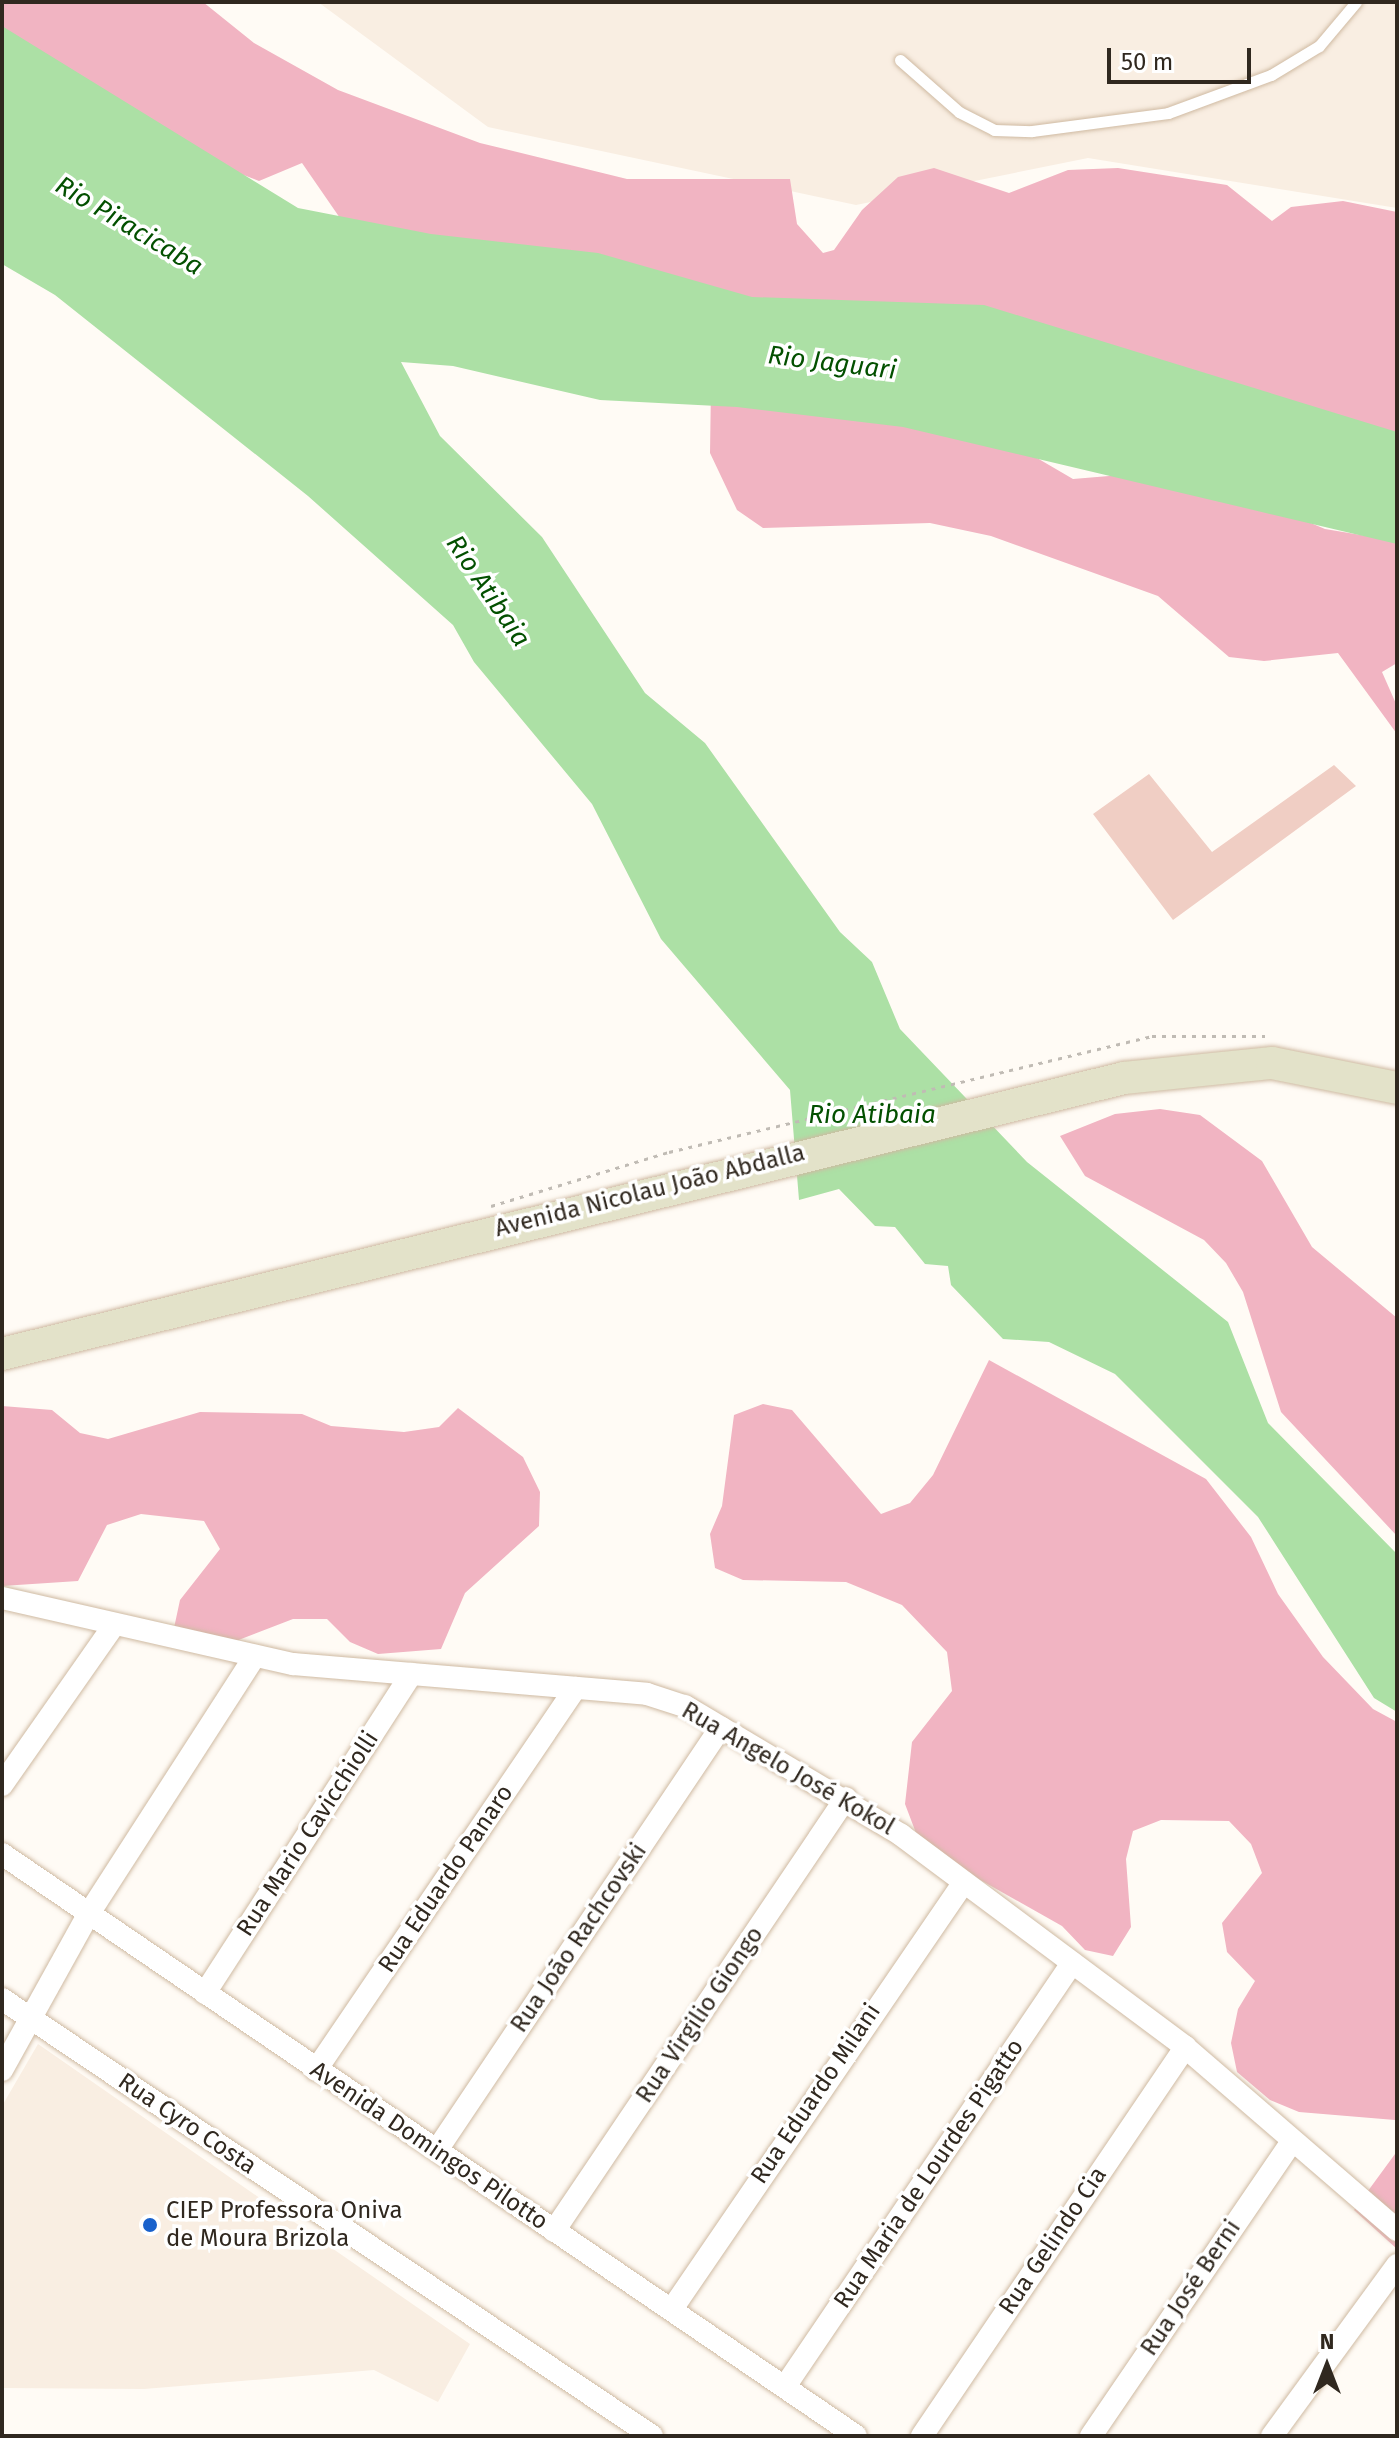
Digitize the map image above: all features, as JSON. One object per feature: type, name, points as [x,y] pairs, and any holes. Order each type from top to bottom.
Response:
[{"type":"main road","name":"Avenida Nicolau João Abdalla","points":[[2,1354],[679,1183],[1064,1090],[1231,1063],[1312,1065],[1397,1088]]},
{"type":"street","name":"Rua Angelo José Kokol","points":[[2,1598],[255,1656],[411,1674],[647,1694],[721,1727],[846,1798],[964,1882],[1185,2047],[1397,2230]]},
{"type":"street","points":[[2,1785],[114,1625]]},
{"type":"street","points":[[2,2070],[88,1915],[255,1656]]},
{"type":"street","name":"Rua Mario Cavicchiolli","points":[[205,1993],[411,1674]]},
{"type":"street","name":"Rua Eduardo Panaro","points":[[316,2070],[576,1688]]},
{"type":"street","name":"Rua João Rachcovski","points":[[437,2150],[721,1727]]},
{"type":"street","name":"Rua Virgilio Giongo","points":[[554,2231],[846,1798]]},
{"type":"street","name":"Avenida Domingos Pilotto","points":[[2,1854],[316,2070],[786,2385],[856,2436]]},
{"type":"street","name":"Rua Eduardo Milani","points":[[672,2309],[964,1882]]},
{"type":"street","name":"Rua Maria de Lourdes Pigatto","points":[[786,2385],[1072,1963]]},
{"type":"street","name":"Rua Cyro Costa","points":[[2,1999],[652,2436]]},
{"type":"street","name":"Rua Gelindo Cia","points":[[922,2436],[1185,2047]]},
{"type":"street","name":"Rua José Berni","points":[[1091,2436],[1292,2141]]},
{"type":"street","points":[[1272,2436],[1397,2265]]},
{"type":"lane","points":[[900,60],[959,112],[994,130],[1063,127],[1168,113],[1271,75],[1319,46],[1356,2]]},
{"type":"path","points":[[669,1152],[1055,1058]]},
{"type":"shaded area","points":[[2,2],[203,2],[254,43],[338,90],[480,143],[627,179],[790,179],[797,224],[823,253],[834,250],[862,210],[898,177],[934,168],[1009,193],[1068,170],[1118,168],[1227,185],[1272,221],[1291,207],[1343,201],[1397,212],[1397,482],[351,234],[302,163],[259,181],[167,146],[2,32]]},
{"type":"shaded area","points":[[318,2],[1397,2],[1397,208],[1088,158],[856,205],[488,127]]},
{"type":"shaded area","points":[[711,387],[1025,451],[1073,479],[1133,474],[1256,500],[1325,529],[1397,541],[1397,663],[1382,672],[1397,706],[1397,734],[1338,653],[1264,661],[1229,657],[1158,596],[991,536],[930,523],[763,528],[737,510],[710,453]]},
{"type":"shaded area","points":[[1160,1109],[1200,1115],[1262,1161],[1312,1247],[1397,1318],[1397,1536],[1281,1412],[1243,1292],[1226,1263],[1204,1240],[1085,1176],[1060,1136],[1115,1114]]},
{"type":"shaded area","points":[[989,1360],[1206,1479],[1251,1537],[1278,1594],[1323,1657],[1373,1709],[1397,1722],[1397,2249],[1354,2210],[1395,2154],[1395,2120],[1299,2112],[1270,2100],[1237,2072],[1231,2043],[1238,2009],[1255,1981],[1227,1952],[1222,1923],[1262,1873],[1251,1844],[1229,1821],[1161,1820],[1133,1831],[1126,1859],[1131,1927],[1113,1956],[1085,1950],[1062,1926],[938,1856],[916,1833],[905,1804],[912,1742],[952,1691],[947,1652],[902,1605],[846,1582],[743,1580],[715,1568],[710,1534],[722,1506],[734,1415],[763,1404],[792,1410],[881,1514],[910,1503],[933,1475]]},
{"type":"shaded area","points":[[2,1406],[52,1410],[80,1433],[108,1439],[200,1412],[302,1414],[331,1426],[404,1432],[439,1427],[458,1408],[523,1457],[540,1492],[539,1526],[465,1593],[441,1649],[378,1654],[350,1642],[327,1619],[293,1619],[236,1641],[174,1628],[180,1600],[220,1549],[204,1521],[141,1514],[107,1525],[78,1581],[2,1586]]},
{"type":"shaded area","name":"CIEP Professora Oniva de Moura Brizola","points":[[38,2044],[470,2344],[438,2402],[374,2370],[144,2389],[2,2388],[2,2106]]},
{"type":"water","points":[[2,26],[298,208],[431,234],[598,253],[752,297],[984,305],[1397,432],[1397,544],[903,427],[737,407],[600,400],[453,366],[401,362],[440,436],[542,537],[645,693],[705,743],[840,932],[872,962],[900,1029],[1027,1162],[1228,1322],[1268,1423],[1397,1554],[1397,1712],[1374,1698],[1258,1517],[1115,1374],[1049,1342],[1003,1339],[951,1285],[948,1266],[925,1264],[895,1227],[875,1226],[839,1189],[799,1200],[790,1090],[661,939],[592,804],[474,662],[453,625],[308,496],[55,295],[2,264]]},
{"type":"building","points":[[1334,765],[1356,786],[1173,920],[1093,814],[1149,774],[1212,852]]},
{"type":"place","name":"CIEP Professora Oniva de Moura Brizola","points":[[150,2225]]},
{"type":"water label","name":"Rio Piracicaba","points":[[129,226]]},
{"type":"water label","name":"Rio Jaguari","points":[[832,363]]},
{"type":"water label","name":"Rio Atibaia","points":[[488,591]]},
{"type":"water label","name":"Rio Atibaia","points":[[872,1115]]}]
